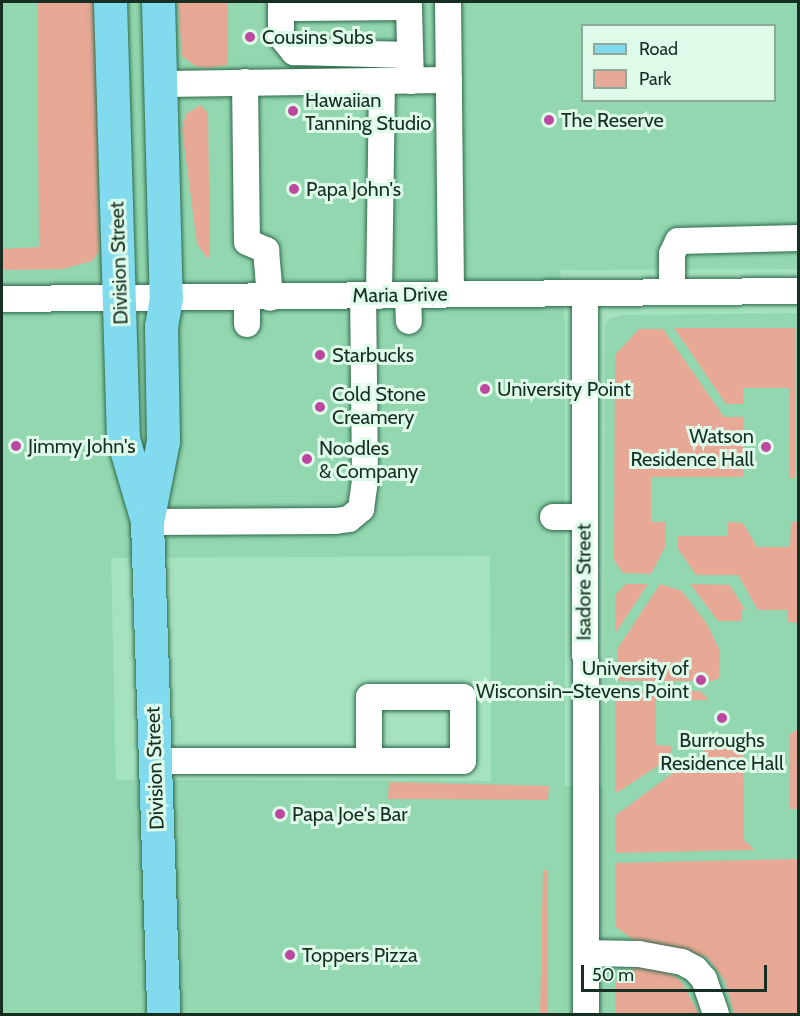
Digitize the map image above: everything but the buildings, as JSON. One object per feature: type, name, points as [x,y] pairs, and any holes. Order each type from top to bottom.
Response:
[{"type":"main road","name":"Division Street","points":[[110,2],[121,298],[123,440],[147,522]]},
{"type":"main road","name":"Division Street","points":[[158,2],[166,298],[161,327],[163,441],[147,522],[163,1014]]},
{"type":"street","points":[[448,2],[451,294]]},
{"type":"street","points":[[410,55],[294,52],[281,36],[289,5],[409,4],[411,81]]},
{"type":"street","points":[[161,84],[449,80]]},
{"type":"street","points":[[147,522],[349,519],[361,510],[365,497],[371,296],[382,81]]},
{"type":"street","points":[[245,82],[247,242],[266,250],[258,298],[247,324]]},
{"type":"street","points":[[672,292],[672,254],[678,241],[798,238]]},
{"type":"street","name":"Maria Drive","points":[[2,300],[371,296],[408,308],[451,294],[798,291]]},
{"type":"street","name":"Isadore Street","points":[[585,293],[586,1014]]},
{"type":"street","points":[[553,517],[585,517]]},
{"type":"street","points":[[155,761],[369,760]]},
{"type":"street","points":[[586,953],[639,954],[682,962],[704,979],[716,1014]]},
{"type":"shaded area","points":[[2,2],[798,2],[798,269],[560,270],[565,326],[565,786],[603,786],[605,326],[609,319],[624,315],[798,313],[798,1014],[2,1014]],"holes":[[[490,556],[491,781],[116,780],[111,558]]]},
{"type":"green space","points":[[37,2],[95,2],[99,252],[92,261],[63,269],[7,270],[2,268],[2,249],[39,247]]},
{"type":"green space","points":[[178,2],[228,2],[228,65],[207,68],[195,66],[182,56]]},
{"type":"green space","points":[[201,105],[208,113],[210,257],[207,258],[197,244],[182,129],[186,114]]},
{"type":"green space","points":[[674,328],[796,328],[796,478],[789,478],[789,388],[743,388],[743,404],[726,404]]},
{"type":"green space","points":[[639,329],[663,329],[724,417],[743,417],[743,477],[651,477],[651,522],[666,522],[666,545],[651,574],[623,573],[614,560],[615,355]]},
{"type":"green space","points":[[728,522],[743,523],[757,547],[790,547],[791,522],[798,522],[798,623],[788,622],[788,610],[758,610],[738,575],[696,575],[678,549],[677,536],[728,536]]},
{"type":"green space","points":[[626,584],[648,584],[615,634],[615,595]]},
{"type":"green space","points":[[660,584],[682,591],[707,624],[720,651],[719,678],[713,681],[615,681],[618,648]]},
{"type":"green space","points":[[690,584],[730,585],[745,610],[742,610],[742,621],[718,621]]},
{"type":"green space","points":[[700,691],[709,700],[656,700],[656,745],[672,746],[672,751],[659,765],[615,794],[615,692]]},
{"type":"green space","points":[[798,729],[798,809],[789,809],[789,735]]},
{"type":"green space","points":[[704,745],[743,745],[744,840],[755,850],[615,853],[615,816],[681,767],[682,760],[704,760]]},
{"type":"green space","points":[[389,782],[549,786],[548,800],[388,799]]},
{"type":"green space","points":[[798,859],[798,1014],[734,1014],[725,981],[707,957],[635,941],[615,926],[615,863]]},
{"type":"green space","points":[[543,870],[548,870],[548,1014],[540,1014]]},
{"type":"green space","points":[[636,967],[664,969],[681,981],[699,1014],[615,1014],[615,982]]},
{"type":"place","name":"Cousins Subs","points":[[250,37]]},
{"type":"place","name":"Hawaiian Tanning Studio","points":[[293,111]]},
{"type":"place","name":"The Reserve","points":[[549,120]]},
{"type":"place","name":"Papa John's","points":[[294,189]]},
{"type":"place","name":"Starbucks","points":[[320,355]]},
{"type":"place","name":"University Point","points":[[485,389]]},
{"type":"place","name":"Cold Stone Creamery","points":[[320,407]]},
{"type":"place","name":"Jimmy John's","points":[[16,446]]},
{"type":"place","name":"Watson Residence Hall","points":[[766,447]]},
{"type":"place","name":"Noodles & Company","points":[[307,459]]},
{"type":"place","name":"University of Wisconsin–Stevens Point","points":[[701,680]]},
{"type":"place","name":"Burroughs Residence Hall","points":[[722,718]]},
{"type":"place","name":"Papa Joe's Bar","points":[[280,814]]},
{"type":"place","name":"Toppers Pizza","points":[[290,955]]}]
